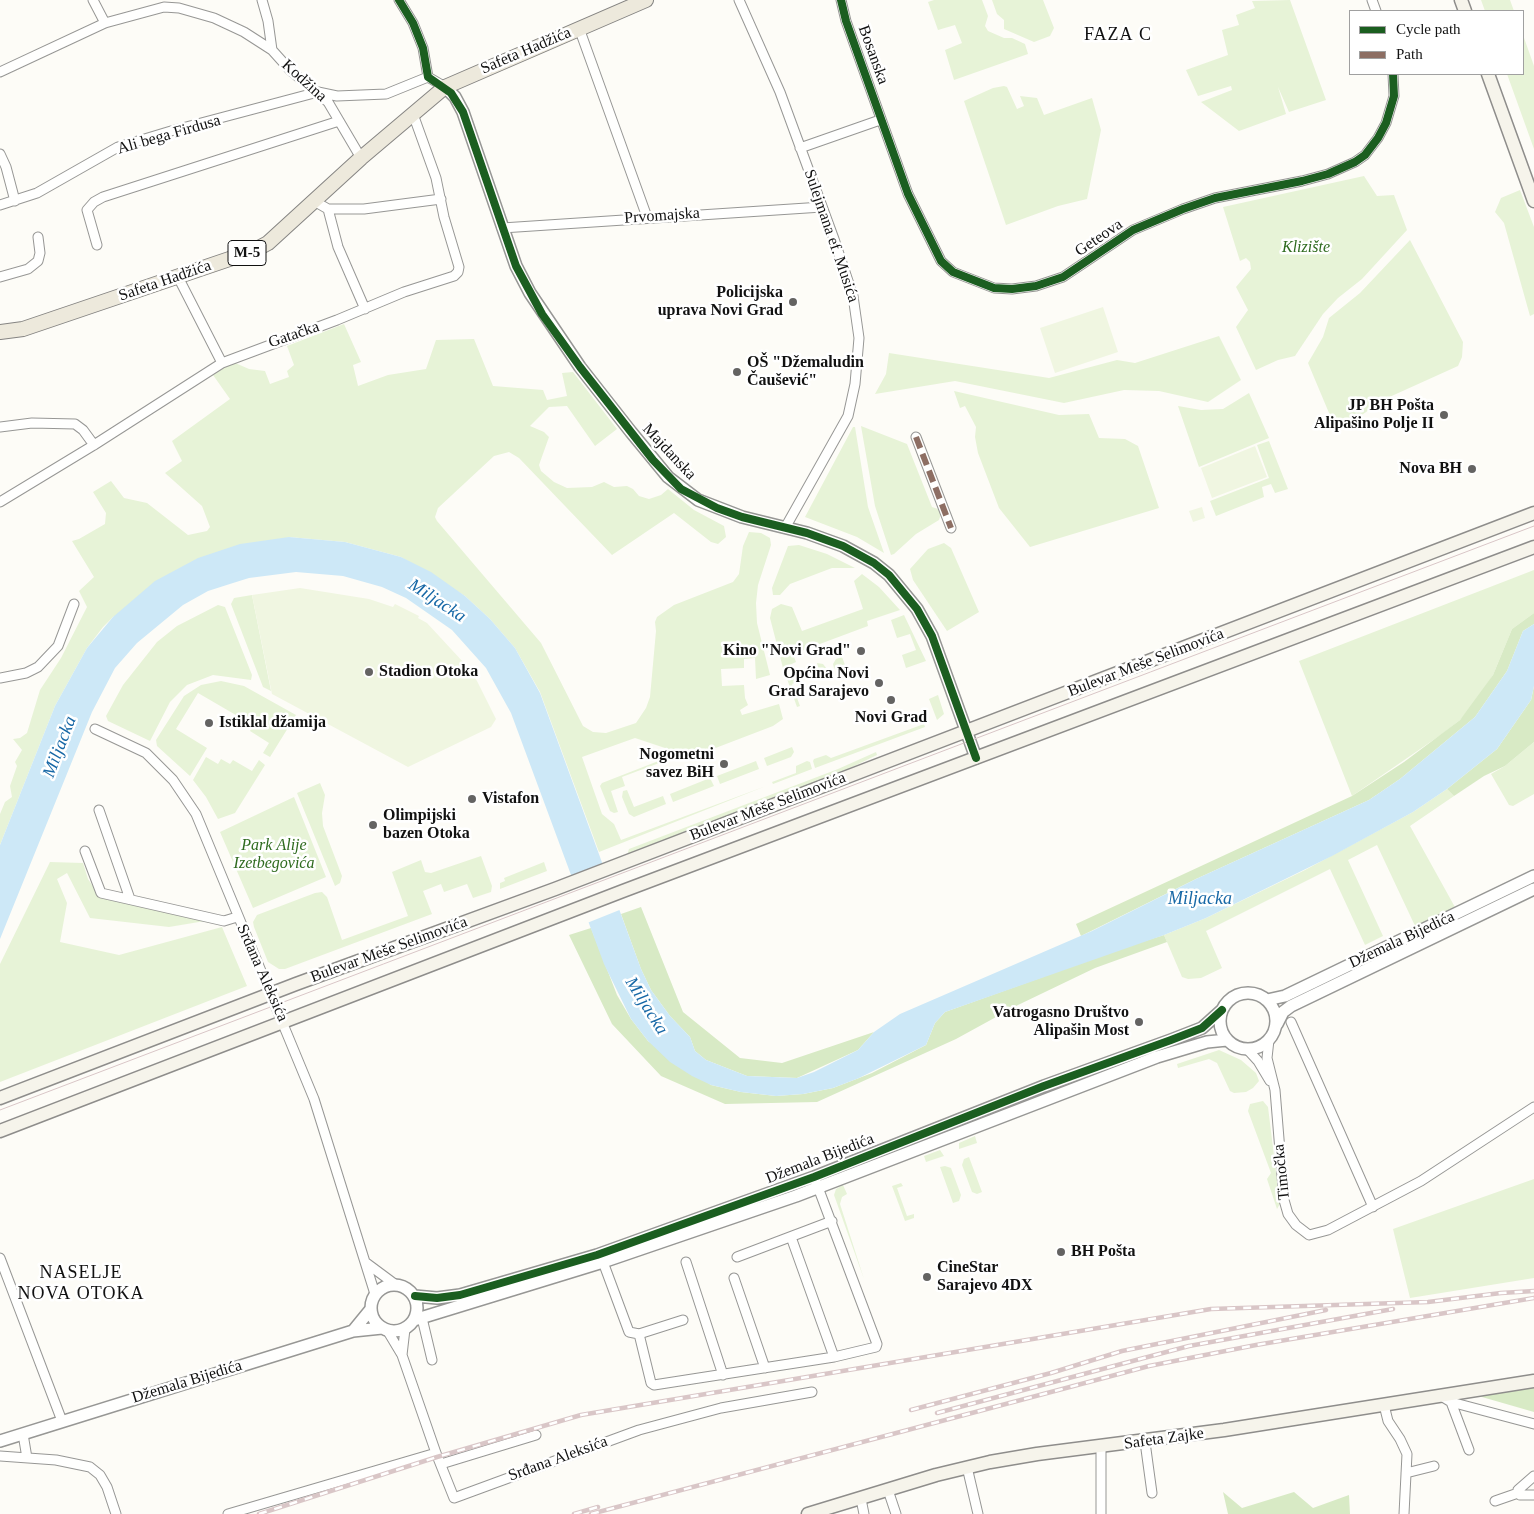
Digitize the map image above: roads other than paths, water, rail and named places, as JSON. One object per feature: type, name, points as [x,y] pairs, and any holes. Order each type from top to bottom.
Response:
[{"type":"main road","name":"Safeta Hadžića","points":[[0,332],[23,329],[253,251],[268,243],[361,158],[445,87],[646,0]]},
{"type":"main road","points":[[1488,75],[1534,201]]},
{"type":"main road","name":"Bulevar Meše Selimovića","points":[[0,1098],[270,994],[555,889],[1534,513]]},
{"type":"main road","name":"Bulevar Meše Selimovića","points":[[0,1131],[623,891],[1534,547]]},
{"type":"main road","name":"Safeta Zajke","points":[[812,1514],[966,1467],[1037,1454],[1145,1442],[1384,1405],[1446,1399],[1534,1381]]},
{"type":"street","points":[[93,0],[104,23]]},
{"type":"street","name":"Kodžina","points":[[262,0],[268,21],[272,50],[290,70],[328,102],[361,158]]},
{"type":"street","points":[[400,0],[413,23],[423,48],[428,77],[445,87]]},
{"type":"street","name":"Sulejmana ef. Musića","points":[[740,0],[780,92],[822,207],[855,305],[859,338],[858,359],[848,416],[785,528]]},
{"type":"street","name":"Bosanska","points":[[841,0],[846,21],[880,120]]},
{"type":"street","points":[[0,72],[104,23],[148,10],[179,8],[221,21],[272,50]]},
{"type":"street","points":[[579,28],[647,217]]},
{"type":"street","name":"Geteova","points":[[880,120],[908,194],[941,261],[953,272],[968,279],[994,288],[1012,289],[1036,286],[1063,277],[1134,230],[1191,206],[1216,198],[1302,181],[1328,174],[1355,162],[1365,155],[1378,138],[1386,123],[1394,96],[1393,75]]},
{"type":"street","points":[[318,92],[337,96],[386,94],[428,77]]},
{"type":"street","name":"Majdanska","points":[[445,87],[455,97],[463,112],[516,266],[542,314],[580,367],[668,477],[681,489],[716,508],[807,533],[851,550],[874,563],[898,584],[932,636],[976,758]]},
{"type":"street","name":"Ali bega Firdusa","points":[[0,205],[37,193],[71,176],[118,147],[318,92]]},
{"type":"street","points":[[314,201],[328,209],[381,208],[441,199],[436,178],[413,114]]},
{"type":"street","points":[[800,148],[880,120]]},
{"type":"street","points":[[97,244],[87,210],[94,202],[103,197],[339,121]]},
{"type":"street","points":[[0,154],[6,167],[14,201]]},
{"type":"street","name":"Gatačka","points":[[0,502],[94,445],[222,362],[404,292],[454,276],[458,272],[459,267],[444,217],[441,199]]},
{"type":"street","name":"Prvomajska","points":[[502,228],[822,207]]},
{"type":"street","points":[[328,209],[338,247],[365,308]]},
{"type":"street","points":[[0,277],[28,269],[38,261],[40,253],[38,237]]},
{"type":"street","points":[[178,277],[222,362]]},
{"type":"street","points":[[0,427],[32,423],[75,424],[83,430],[94,445]]},
{"type":"street","points":[[916,437],[951,528]]},
{"type":"street","points":[[0,678],[26,673],[38,667],[58,646],[74,604]]},
{"type":"street","name":"Srđana Aleksića","points":[[95,729],[146,753],[172,780],[196,814],[237,918],[284,1023],[326,1134],[340,1185],[376,1294]]},
{"type":"street","points":[[99,810],[130,899]]},
{"type":"street","points":[[85,851],[101,893],[224,921],[237,918]]},
{"type":"street","name":"Džemala Bijedića","points":[[415,1296],[437,1298],[460,1294],[597,1255],[816,1182],[1044,1086],[1202,1028],[1222,1010],[1228,1000],[1242,993],[1251,992],[1267,1000],[1285,996],[1534,876]]},
{"type":"street","name":"Džemala Bijedića","points":[[1269,1040],[1283,1012],[1291,1006],[1534,889]]},
{"type":"street","points":[[1267,1000],[1276,1015],[1277,1024]]},
{"type":"street","points":[[1222,1010],[1220,1026],[1227,1040],[1232,1045],[1247,1050],[1263,1046],[1269,1040]]},
{"type":"street","points":[[1291,1022],[1373,1207]]},
{"type":"street","name":"Džemala Bijedića","points":[[418,1319],[603,1262],[1157,1057],[1207,1042],[1227,1040]]},
{"type":"street","name":"Timočka","points":[[1269,1040],[1267,1058],[1275,1090],[1284,1200],[1288,1214],[1296,1225],[1309,1235],[1328,1230],[1421,1182],[1534,1107]]},
{"type":"street","name":"Timočka","points":[[1247,1050],[1258,1061],[1275,1090]]},
{"type":"street","points":[[639,1334],[651,1383],[654,1385],[834,1357],[873,1349],[876,1344],[816,1182]]},
{"type":"street","points":[[737,1257],[832,1221]]},
{"type":"street","points":[[791,1237],[834,1357]]},
{"type":"street","points":[[0,1258],[62,1421]]},
{"type":"street","points":[[365,1262],[396,1285]]},
{"type":"street","points":[[603,1262],[625,1326],[629,1332],[639,1334],[683,1320]]},
{"type":"street","points":[[686,1262],[723,1375]]},
{"type":"street","points":[[734,1278],[765,1368]]},
{"type":"street","points":[[352,1331],[371,1309],[376,1294],[388,1285],[403,1286],[415,1296],[418,1319],[432,1360]]},
{"type":"street","points":[[371,1309],[375,1321],[385,1329],[393,1332],[405,1329],[418,1319]]},
{"type":"street","name":"Srđana Aleksića","points":[[385,1329],[402,1355],[436,1453],[454,1498],[658,1425],[721,1408],[812,1392]]},
{"type":"street","name":"Džemala Bijedića","points":[[0,1441],[352,1331],[385,1329]]},
{"type":"street","name":"Srđana Aleksića","points":[[402,1355],[405,1329]]},
{"type":"street","points":[[1446,1399],[1468,1450]]},
{"type":"street","name":"Safeta Zajke","points":[[1446,1399],[1534,1424]]},
{"type":"street","points":[[1384,1405],[1388,1421],[1407,1454],[1404,1514]]},
{"type":"street","points":[[23,1434],[27,1458]]},
{"type":"street","points":[[441,1464],[536,1435]]},
{"type":"street","points":[[1145,1442],[1152,1493]]},
{"type":"street","points":[[1100,1514],[1101,1447]]},
{"type":"street","points":[[228,1514],[436,1453]]},
{"type":"street","points":[[0,1456],[56,1460],[90,1467],[100,1475],[107,1487],[116,1514]]},
{"type":"street","points":[[1406,1473],[1434,1466]]},
{"type":"street","points":[[966,1467],[978,1514]]},
{"type":"street","points":[[1518,1493],[1520,1488],[1534,1476]]},
{"type":"street","points":[[888,1490],[896,1514]]},
{"type":"street","points":[[1495,1501],[1518,1493],[1534,1495]]},
{"type":"street","points":[[862,1499],[864,1514]]},
{"type":"water","name":"Miljacka","points":[[289,537],[345,542],[401,557],[431,572],[465,596],[490,619],[515,648],[540,693],[641,969],[651,990],[670,1016],[690,1037],[695,1051],[706,1060],[747,1076],[797,1078],[814,1072],[858,1050],[874,1032],[900,1014],[1092,931],[1196,879],[1369,800],[1400,779],[1475,717],[1507,671],[1523,631],[1534,624],[1534,686],[1531,700],[1497,749],[1447,789],[1413,812],[1332,856],[1206,918],[1164,935],[945,1012],[935,1023],[926,1045],[859,1078],[833,1088],[803,1094],[776,1096],[741,1092],[711,1085],[670,1062],[648,1041],[631,1019],[604,964],[511,713],[486,668],[452,630],[406,598],[382,587],[343,576],[296,572],[249,578],[208,591],[183,605],[137,643],[115,668],[92,712],[0,939],[0,845],[55,706],[87,648],[113,617],[155,581],[198,558],[240,544]]},
{"type":"tram line","points":[[0,1110],[1534,526]]},
{"type":"railway","points":[[259,1514],[437,1457],[581,1415],[1211,1309],[1428,1302],[1534,1291]]},
{"type":"railway","points":[[591,1514],[1149,1366],[1256,1345],[1534,1298]]},
{"type":"railway","points":[[937,1413],[1189,1346],[1393,1309]]},
{"type":"railway","points":[[911,1410],[1051,1373],[1122,1351],[1326,1310]]},
{"type":"railway","points":[[574,1514],[598,1507]]},
{"type":"place","name":"Policijska uprava Novi Grad","points":[[793,302]]},
{"type":"place","name":"OŠ \"Džemaludin Čaušević\"","points":[[737,372]]},
{"type":"place","name":"JP BH Pošta Alipašino Polje II","points":[[1444,415]]},
{"type":"place","name":"Nova BH","points":[[1472,469]]},
{"type":"place","name":"Kino \"Novi Grad\"","points":[[861,651]]},
{"type":"place","name":"Stadion Otoka","points":[[369,672]]},
{"type":"place","name":"Općina Novi Grad Sarajevo","points":[[879,683]]},
{"type":"place","name":"Novi Grad","points":[[891,700]]},
{"type":"place","name":"Istiklal džamija","points":[[209,723]]},
{"type":"place","name":"Nogometni savez BiH","points":[[724,764]]},
{"type":"place","name":"Vistafon","points":[[472,799]]},
{"type":"place","name":"Olimpijski bazen Otoka","points":[[373,825]]},
{"type":"place","name":"Vatrogasno Društvo Alipašin Most","points":[[1139,1022]]},
{"type":"place","name":"BH Pošta","points":[[1061,1252]]},
{"type":"place","name":"CineStar Sarajevo 4DX","points":[[927,1277]]},
{"type":"district","name":"FAZA C","points":[[1118,35]]},
{"type":"district","name":"NASELJE NOVA OTOKA","points":[[81,1283]]},
{"type":"park label","name":"Klizište","points":[[1306,248]]},
{"type":"park label","name":"Park Alije Izetbegovića","points":[[274,855]]}]
